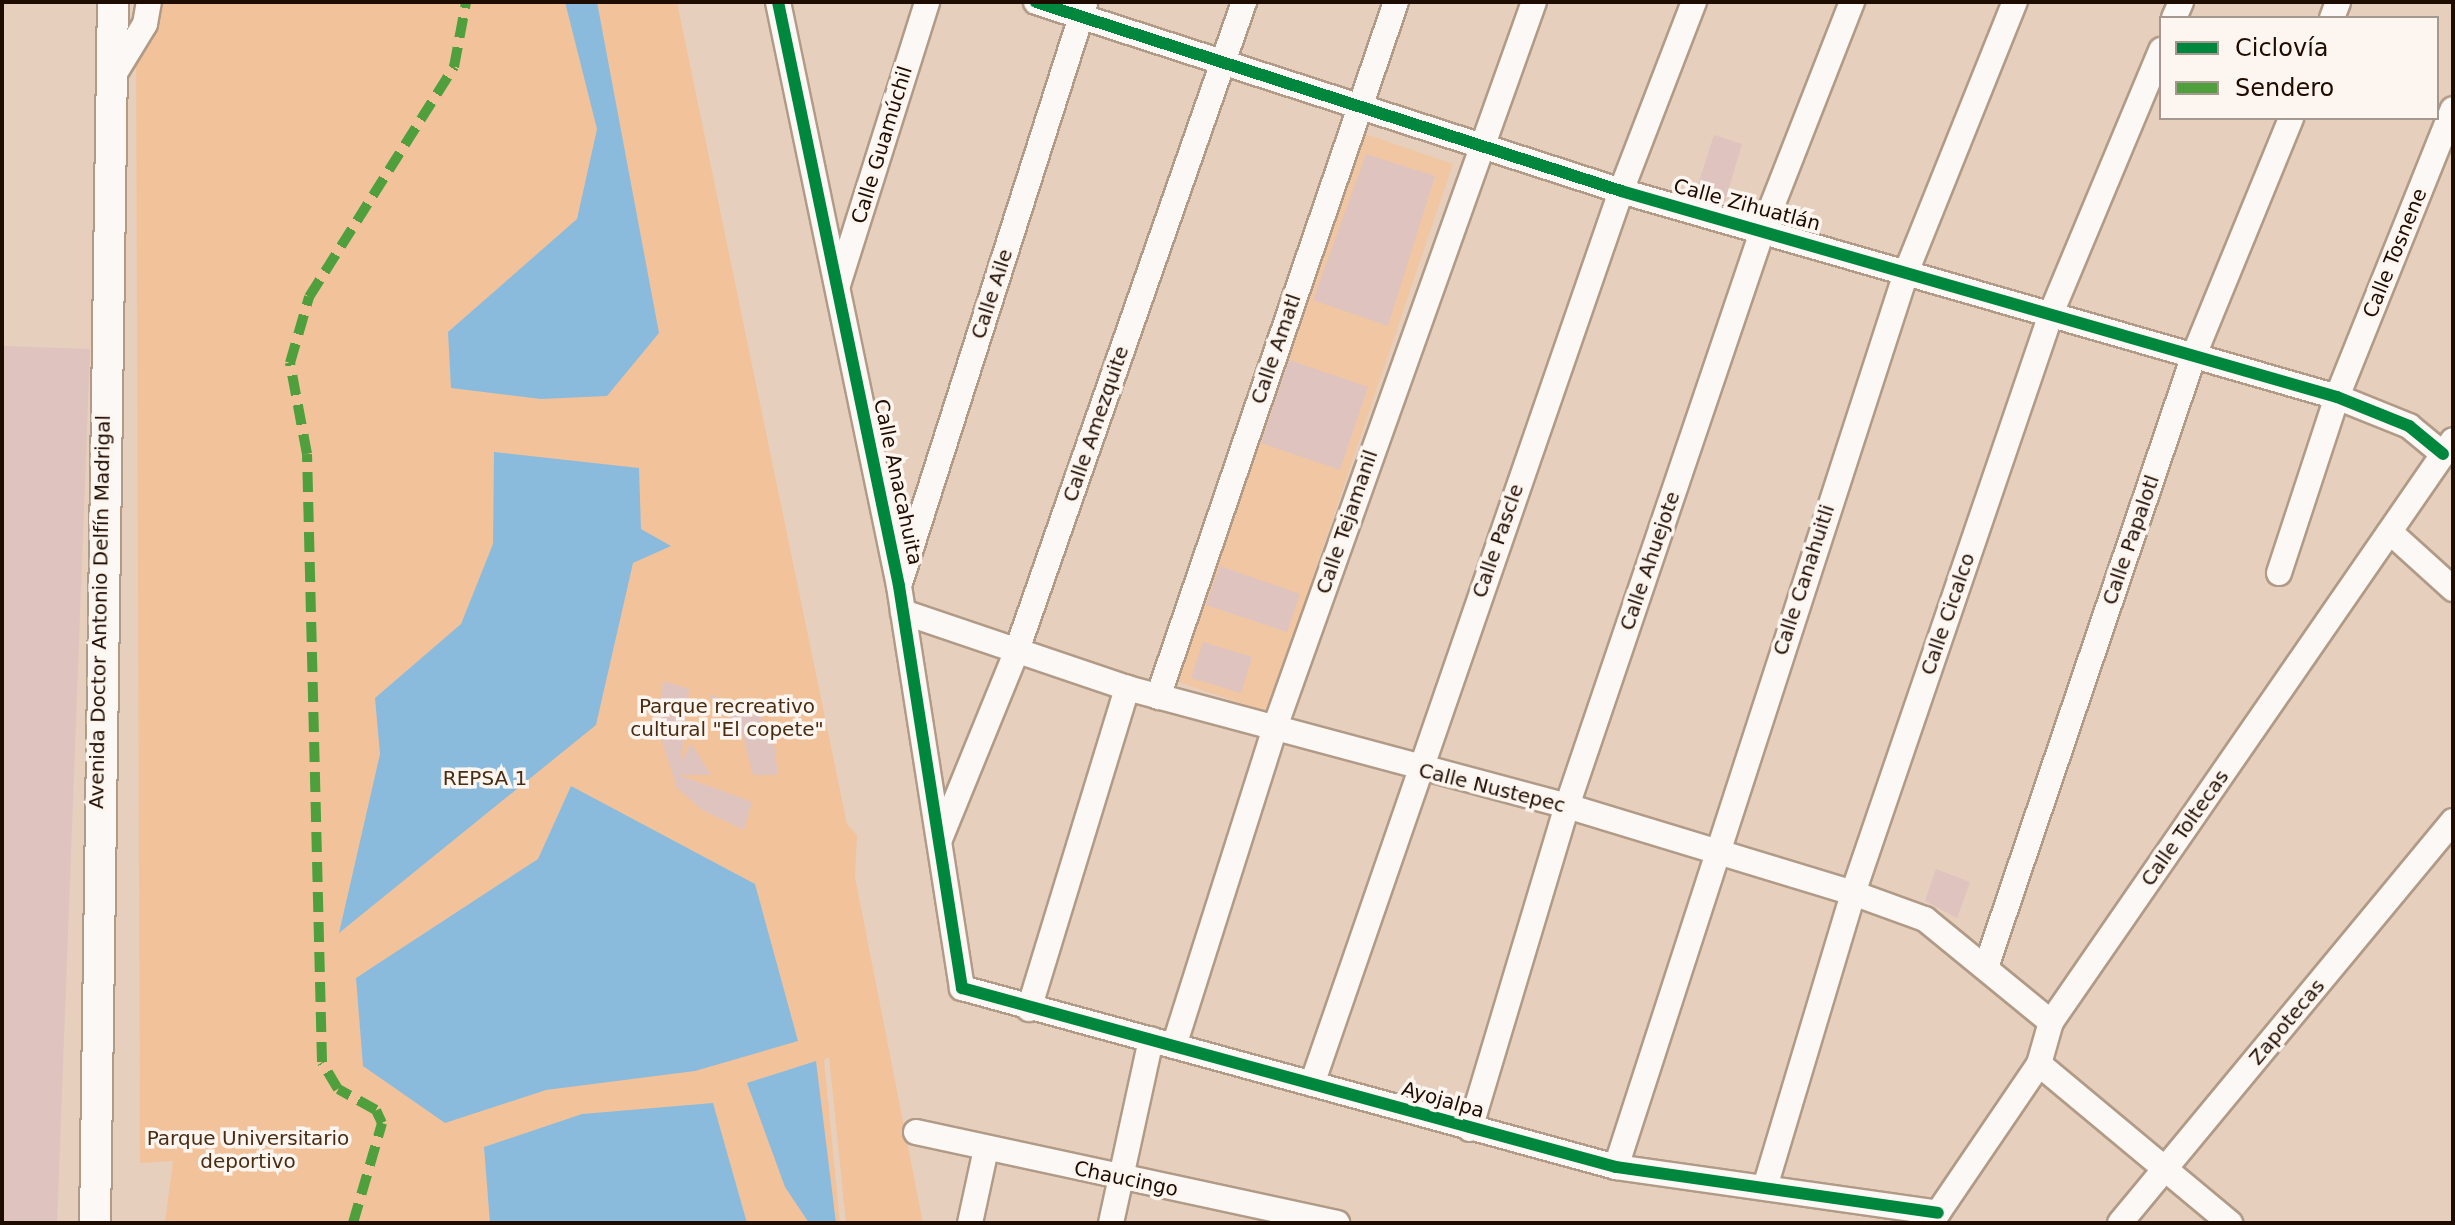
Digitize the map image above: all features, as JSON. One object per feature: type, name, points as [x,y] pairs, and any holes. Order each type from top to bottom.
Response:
[{"type":"main road","name":"Avenida Doctor Antonio Delfín Madrigal","points":[[95,1223],[113,2]]},
{"type":"street","points":[[112,78],[145,24],[149,2]]},
{"type":"street","name":"Calle Anacahuita","points":[[778,2],[899,586],[957,973]]},
{"type":"street","name":"Calle Guamúchil","points":[[838,287],[927,2]]},
{"type":"street","name":"Calle Zihuatlán","points":[[1036,2],[1083,9],[1223,61],[1621,191],[2052,311],[2337,397],[2409,426],[2448,447]]},
{"type":"street","name":"Calle Amezquite","points":[[939,842],[1017,650],[1244,2]]},
{"type":"street","name":"Calle Amatl","points":[[1158,697],[1396,2]]},
{"type":"street","name":"Calle Tejamanil","points":[[1111,1223],[1119,1178],[1162,1043],[1480,145],[1534,2]]},
{"type":"street","name":"Calle Pascle","points":[[1312,1084],[1417,770],[1621,191],[1694,2]]},
{"type":"street","name":"Calle Ahuejote","points":[[1470,1129],[1567,806],[1763,229],[1852,2]]},
{"type":"street","name":"Calle Canahuitli","points":[[1616,1167],[1715,848],[1907,270],[2015,2]]},
{"type":"street","name":"Calle Aile","points":[[899,586],[1083,9]]},
{"type":"street","name":"Calle Cicalco","points":[[1765,1187],[1853,893],[2052,311],[2159,55]]},
{"type":"street","name":"Calle Tosnene","points":[[2279,573],[2337,397],[2453,109]]},
{"type":"street","name":"Calle Papalotl","points":[[1986,967],[2194,355],[2290,120]]},
{"type":"street","name":"Calle Toltecas","points":[[1934,1218],[2039,1064],[2051,1022],[2448,447]]},
{"type":"street","points":[[2390,532],[2453,589]]},
{"type":"street","name":"Calle Nustepec","points":[[903,612],[1127,688],[1417,770],[1567,806],[1715,848],[1853,893],[1925,919],[2051,1022]]},
{"type":"street","points":[[1029,1009],[1127,688]]},
{"type":"street","name":"Zapotecas","points":[[2120,1223],[2453,821]]},
{"type":"street","name":"Ayojalpa","points":[[957,973],[975,996],[1162,1043],[1616,1167],[1765,1187],[1934,1218]]},
{"type":"street","points":[[2039,1064],[2230,1223]]},
{"type":"street","name":"Chaucingo","points":[[916,1132],[1119,1178],[1246,1214],[1337,1223]]},
{"type":"street","points":[[970,1223],[986,1149]]},
{"type":"shaded area","points":[[1359,132],[1453,164],[1267,712],[1173,680]]},
{"type":"green space","name":"REPSA 1","points":[[151,2],[677,2],[847,824],[857,835],[855,877],[923,1223],[846,1223],[829,1057],[824,1060],[840,1223],[165,1223],[173,1161],[140,1163],[136,39]]},
{"type":"water","points":[[565,2],[597,2],[659,333],[607,396],[541,399],[451,388],[448,332],[577,219],[597,129]]},
{"type":"water","points":[[494,452],[639,468],[641,529],[671,546],[633,563],[596,725],[339,933],[380,754],[375,698],[461,624],[493,544]]},
{"type":"water","points":[[571,786],[755,884],[798,1041],[695,1071],[546,1090],[445,1123],[363,1066],[356,978],[538,859]]},
{"type":"water","points":[[816,1061],[836,1223],[809,1223],[785,1187],[747,1083]]},
{"type":"water","points":[[713,1103],[747,1223],[490,1223],[484,1147],[582,1114]]},
{"type":"building","points":[[1714,135],[1742,144],[1725,201],[1696,192]]},
{"type":"building","points":[[1366,154],[1435,176],[1388,326],[1313,300]]},
{"type":"building","points":[[2,346],[90,349],[57,1223],[2,1223]]},
{"type":"building","points":[[1289,360],[1368,387],[1340,470],[1261,443]]},
{"type":"building","points":[[1220,566],[1300,594],[1287,632],[1206,605]]},
{"type":"building","points":[[1203,642],[1252,657],[1241,693],[1191,678]]},
{"type":"building","points":[[663,681],[689,689],[681,762],[691,743],[711,775],[679,775],[752,802],[744,830],[702,810],[677,788],[657,725]]},
{"type":"building","points":[[707,694],[757,709],[774,743],[778,775],[753,775],[741,729]]},
{"type":"building","points":[[1936,869],[1970,882],[1957,918],[1925,901]]},
{"type":"marked path","points":[[353,1223],[382,1123],[376,1110],[338,1089],[322,1062],[307,454],[290,363],[309,297],[454,67],[466,2]]},
{"type":"cycle path","points":[[778,2],[899,586],[962,988],[1616,1167],[1938,1213]]},
{"type":"cycle path","points":[[1036,2],[1621,191],[2337,397],[2409,426],[2443,454]]},
{"type":"park label","name":"Parque recreativo cultural \"El copete\"","points":[[727,718]]},
{"type":"park label","name":"Parque Universitario deportivo","points":[[248,1150]]}]
